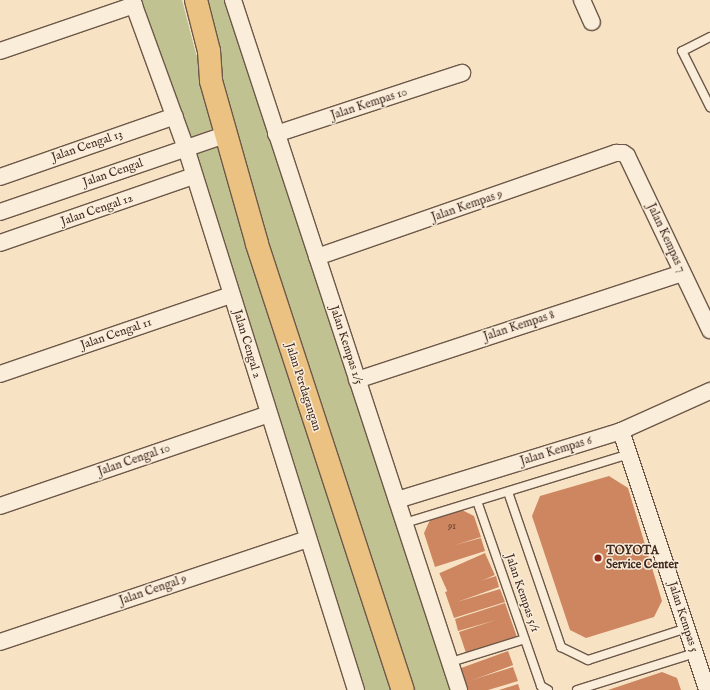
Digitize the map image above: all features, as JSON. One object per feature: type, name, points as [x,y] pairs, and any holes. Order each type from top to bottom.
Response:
[{"type":"main road","name":"Jalan Perdagangan","points":[[182,0],[196,54],[211,81]]},
{"type":"main road","name":"Jalan Perdagangan","points":[[196,0],[209,51],[211,81],[257,244],[403,690]]},
{"type":"street","name":"Jalan Kempas 1/5","points":[[233,0],[459,690]]},
{"type":"street","points":[[582,0],[592,22]]},
{"type":"street","points":[[0,51],[133,3]]},
{"type":"street","name":"Jalan Cengal 2","points":[[133,3],[186,148],[193,176],[356,690]]},
{"type":"street","name":"Jalan Kempas 10","points":[[276,134],[462,73]]},
{"type":"street","name":"Jalan Cengal 13","points":[[0,177],[175,116]]},
{"type":"street","name":"Jalan Cengal","points":[[0,212],[225,135]]},
{"type":"street","name":"Jalan Kempas 9","points":[[317,257],[616,153]]},
{"type":"street","name":"Jalan Kempas 7","points":[[616,153],[627,156],[710,330]]},
{"type":"street","name":"Jalan Cengal 12","points":[[0,243],[193,176]]},
{"type":"street","name":"Jalan Kempas 8","points":[[357,380],[682,273]]},
{"type":"street","name":"Jalan Cengal 11","points":[[0,374],[231,295]]},
{"type":"street","name":"Jalan Kempas 6","points":[[397,500],[621,431],[710,391]]},
{"type":"street","name":"Jalan Cengal 10","points":[[0,506],[268,414]]},
{"type":"street","name":"Jalan Kempas 5","points":[[621,431],[707,690]]},
{"type":"street","name":"Jalan Cengal 9","points":[[0,642],[307,539]]},
{"type":"lane","points":[[710,37],[682,51],[710,107]]},
{"type":"lane","points":[[405,523],[629,454]]},
{"type":"lane","points":[[508,492],[561,647],[588,660],[686,628]]},
{"type":"lane","name":"Jalan Kempas 5/1","points":[[477,500],[541,686],[548,690]]},
{"type":"lane","points":[[450,662],[525,639]]},
{"type":"lane","points":[[577,690],[695,653]]},
{"type":"green space","points":[[132,0],[182,0],[196,54],[210,74],[196,0],[233,0],[461,690],[356,690]]},
{"type":"building","name":"TOYOTA Service Center","points":[[609,476],[628,488],[662,601],[654,617],[586,638],[570,630],[532,516],[540,496]]},
{"type":"building","points":[[462,510],[474,516],[481,537],[455,545],[481,538],[485,551],[435,567],[424,533],[430,520]]},
{"type":"building","points":[[485,553],[495,575],[449,595],[439,573]]},
{"type":"building","points":[[496,576],[499,587],[457,602],[500,589],[505,602],[454,618],[445,592]]},
{"type":"building","points":[[505,603],[518,640],[467,656],[459,632],[496,620],[458,631],[455,619]]},
{"type":"building","points":[[508,651],[513,665],[464,683],[459,669]]},
{"type":"building","points":[[513,667],[518,681],[488,690],[464,690],[462,683]]},
{"type":"building","points":[[662,672],[677,678],[681,690],[608,690]]},
{"type":"building","points":[[518,684],[520,690],[499,690]]},
{"type":"place","name":"TOYOTA Service Center","points":[[598,558]]}]
